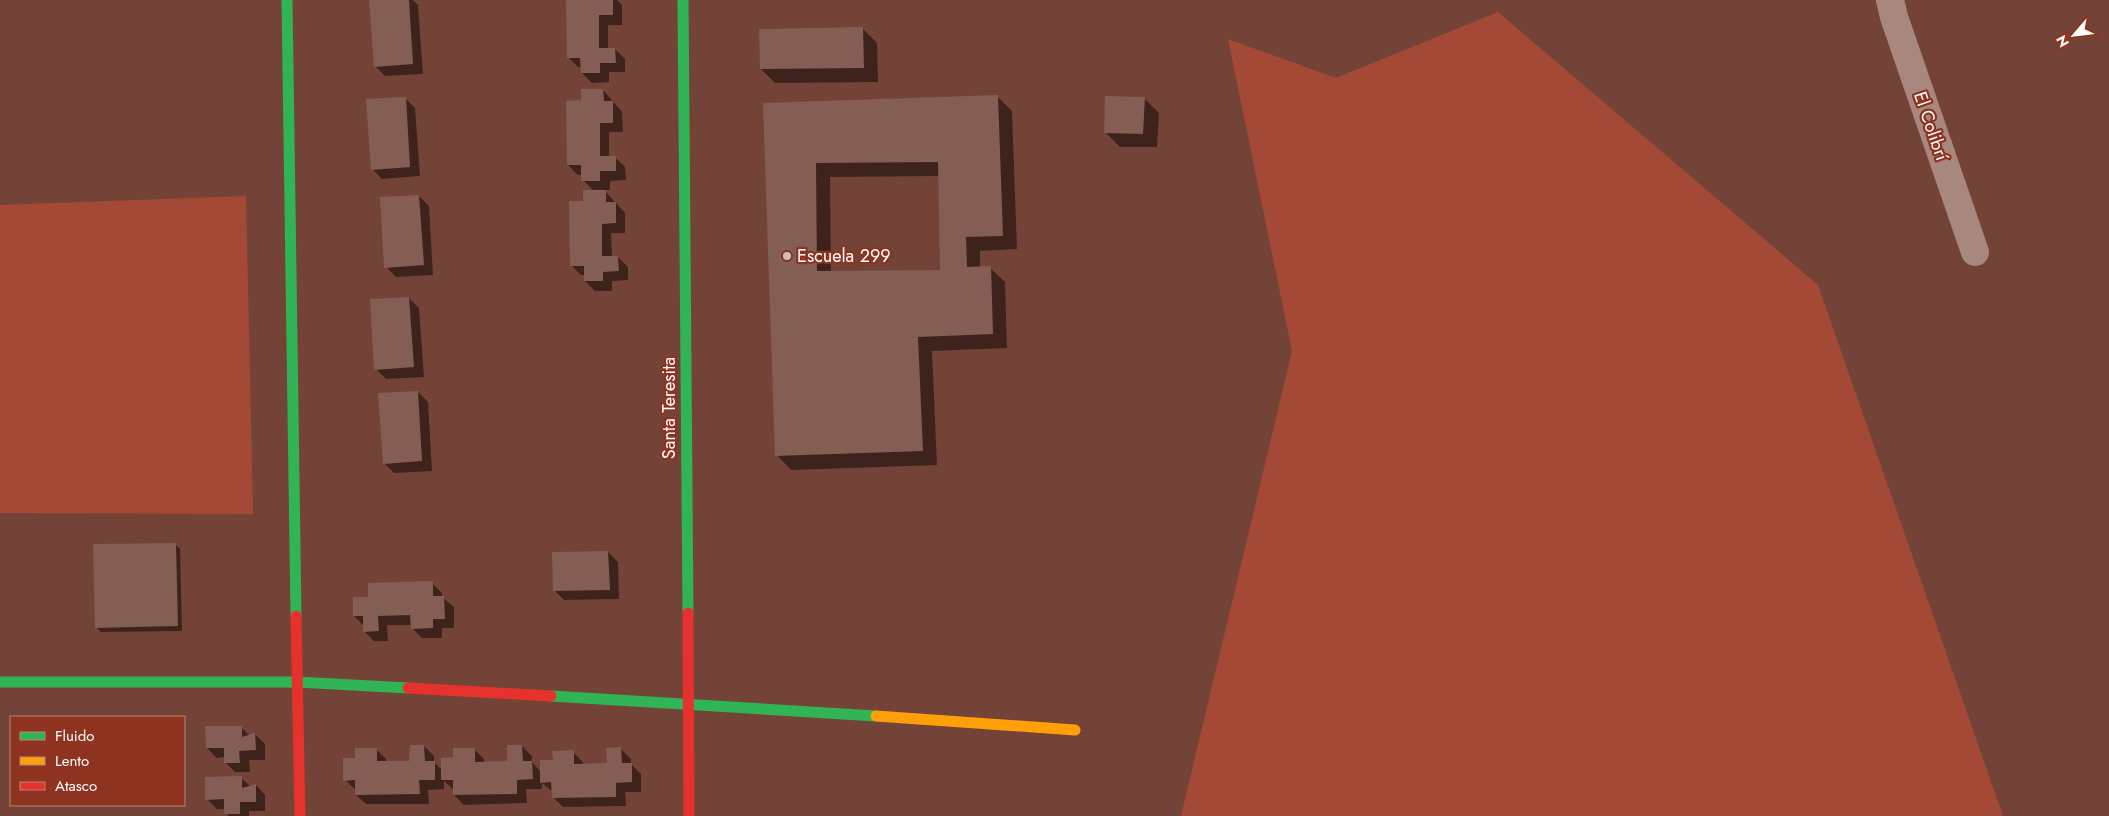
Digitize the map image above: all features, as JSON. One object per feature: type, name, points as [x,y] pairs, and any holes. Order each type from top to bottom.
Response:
[{"type":"street","points":[[287,0],[300,816]]},
{"type":"street","name":"Santa Teresita","points":[[683,0],[689,816]]},
{"type":"street","name":"El Colibrí","points":[[1890,0],[1974,252]]},
{"type":"street","points":[[0,682],[297,682],[688,703],[1075,730]]},
{"type":"shaded area","points":[[1498,12],[1818,285],[2003,816],[1181,816],[1292,351],[1228,39],[1336,78]]},
{"type":"shaded area","points":[[246,196],[253,514],[0,513],[0,205]]},
{"type":"building","points":[[369,0],[409,0],[413,64],[374,67]]},
{"type":"building","points":[[566,0],[613,0],[613,15],[599,15],[599,48],[615,48],[616,63],[600,63],[600,73],[581,73],[580,58],[567,58]]},
{"type":"building","points":[[863,27],[864,68],[760,69],[759,29]]},
{"type":"building","points":[[581,89],[603,89],[604,101],[613,101],[613,123],[600,123],[600,156],[616,156],[616,171],[600,171],[600,181],[581,181],[581,165],[567,165],[566,101],[581,100]]},
{"type":"building","points":[[998,95],[1003,236],[966,237],[967,267],[991,266],[993,334],[918,337],[923,451],[775,456],[763,103]],"holes":[[[938,162],[940,270],[817,271],[816,163]]]},
{"type":"building","points":[[1105,96],[1145,97],[1143,134],[1104,133]]},
{"type":"building","points":[[406,97],[410,167],[371,170],[366,99]]},
{"type":"building","points":[[583,190],[606,190],[606,202],[616,202],[616,223],[602,224],[602,256],[618,256],[619,271],[603,272],[603,281],[584,281],[584,266],[570,266],[569,201],[583,201]]},
{"type":"building","points":[[419,195],[424,265],[384,268],[380,197]]},
{"type":"building","points":[[409,297],[414,367],[374,370],[370,299]]},
{"type":"building","points":[[418,391],[422,461],[383,464],[378,393]]},
{"type":"building","points":[[176,543],[178,626],[95,628],[93,544]]},
{"type":"building","points":[[608,551],[610,590],[553,591],[552,552]]},
{"type":"building","points":[[433,581],[433,596],[444,596],[445,619],[433,619],[433,628],[411,629],[410,615],[378,616],[379,631],[363,632],[363,616],[353,616],[353,597],[368,597],[368,583]]},
{"type":"building","points":[[205,726],[242,726],[242,737],[255,733],[256,750],[239,751],[240,763],[224,763],[224,748],[206,748]]},
{"type":"building","points":[[410,745],[424,745],[425,761],[435,761],[435,780],[419,780],[420,794],[355,795],[355,780],[343,781],[343,758],[355,758],[355,748],[377,748],[377,761],[409,761]]},
{"type":"building","points":[[507,745],[522,745],[523,761],[532,761],[533,779],[517,780],[517,794],[453,795],[453,780],[441,780],[441,758],[453,757],[453,748],[475,748],[475,762],[507,761]]},
{"type":"building","points":[[621,747],[622,763],[632,763],[632,782],[616,783],[616,797],[552,798],[551,782],[540,783],[540,760],[553,760],[552,751],[574,750],[574,764],[607,763],[606,748]]},
{"type":"building","points":[[242,776],[242,788],[256,784],[256,802],[240,802],[240,814],[224,814],[224,799],[205,800],[205,777]]},
{"type":"traffic: fast","points":[[287,0],[296,616]]},
{"type":"traffic: fast","points":[[683,0],[688,613]]},
{"type":"traffic: fast","points":[[0,682],[297,682],[408,688]]},
{"type":"traffic: fast","points":[[551,696],[876,716]]},
{"type":"traffic: slow","points":[[876,716],[1075,730]]},
{"type":"traffic: jam","points":[[688,613],[689,816]]},
{"type":"traffic: jam","points":[[296,616],[300,816]]},
{"type":"traffic: jam","points":[[408,688],[551,696]]},
{"type":"place","name":"Escuela 299","points":[[787,256]]}]
